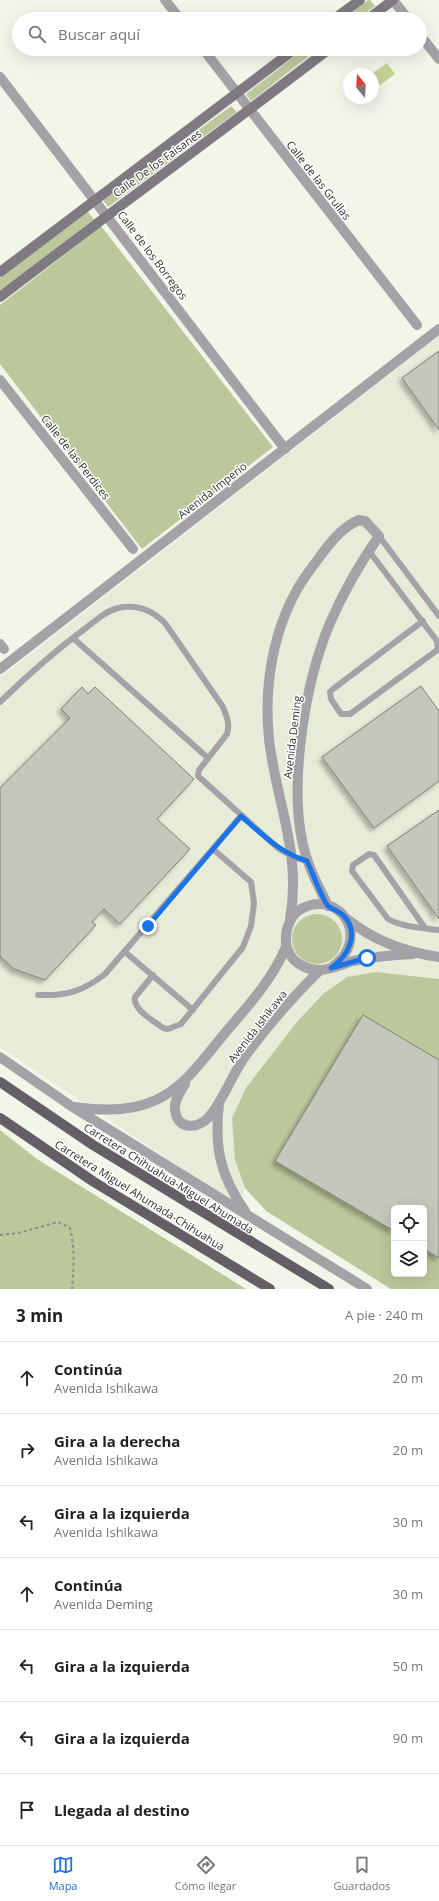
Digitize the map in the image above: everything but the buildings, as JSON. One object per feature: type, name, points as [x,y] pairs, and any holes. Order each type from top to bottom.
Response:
[{"type":"main road","name":"Carretera Chihuahua-Miguel Ahumada","points":[[0,1082],[93,1145],[329,1289]]},
{"type":"main road","name":"Carretera Miguel Ahumada-Chihuahua","points":[[0,1118],[94,1182],[270,1289]]},
{"type":"street","points":[[165,0],[174,12]]},
{"type":"street","points":[[344,12],[360,0]]},
{"type":"street","points":[[377,12],[393,0],[402,12]]},
{"type":"street","points":[[427,44],[439,59]]},
{"type":"street","name":"Calle de las Grullas","points":[[208,56],[417,325]]},
{"type":"street","name":"Calle De los Faisanes","points":[[0,272],[286,56]]},
{"type":"street","name":"Calle De los Faisanes","points":[[0,297],[107,214],[250,110],[320,56]]},
{"type":"street","name":"Calle de los Borregos","points":[[0,76],[107,214],[285,449]]},
{"type":"street","name":"Avenida Imperio","points":[[0,669],[439,329]]},
{"type":"street","name":"Calle de las Perdices","points":[[0,380],[133,549]]},
{"type":"street","name":"Avenida Deming","points":[[290,919],[294,899],[295,878],[293,857],[269,739],[267,700],[273,653],[286,610],[306,574],[329,545],[345,528],[359,520],[365,521],[380,536],[346,589],[330,624],[316,662],[305,710],[298,790],[302,837],[307,861],[328,906]]},
{"type":"street","points":[[290,919],[298,911],[307,906],[318,904],[328,906],[338,910],[375,939],[413,954]]},
{"type":"street","points":[[331,968],[341,961],[348,951],[351,940],[350,928],[345,917]]},
{"type":"street","name":"Avenida Ishikawa","points":[[189,1077],[273,974],[286,947],[286,936],[290,919]]},
{"type":"street","points":[[286,947],[291,957],[299,964],[309,969],[320,970],[367,958],[413,954],[439,957]]},
{"type":"street","name":"Avenida Ishikawa","points":[[220,1102],[230,1080],[245,1057],[303,987],[320,970]]},
{"type":"street","points":[[0,1057],[71,1106],[367,1289]]},
{"type":"street","points":[[189,1077],[176,1101],[174,1108],[176,1116],[180,1122],[187,1126],[201,1124],[220,1102]]},
{"type":"street","points":[[71,1106],[112,1110],[135,1107],[155,1101],[174,1090],[189,1077]]},
{"type":"street","points":[[220,1102],[216,1129],[218,1155],[225,1177],[234,1195],[249,1216]]},
{"type":"lane","points":[[380,536],[439,616]]},
{"type":"lane","points":[[369,551],[423,622],[439,644],[436,651],[350,714],[344,716],[341,714],[331,699],[330,692],[423,622]]},
{"type":"lane","points":[[0,702],[73,638],[103,615],[117,608],[131,606],[144,608],[156,613],[169,629],[223,707],[228,718],[229,727],[227,734],[199,770],[198,776],[279,849],[293,857],[307,861]]},
{"type":"lane","points":[[73,638],[208,758]]},
{"type":"lane","points":[[38,995],[56,996],[73,993],[91,986],[105,974],[241,816]]},
{"type":"lane","points":[[152,975],[135,996],[134,1001],[137,1006],[162,1028],[168,1029],[181,1024],[243,948],[251,926],[254,903],[251,882],[213,849]]},
{"type":"lane","points":[[425,928],[374,855],[369,854],[353,865],[352,871],[388,919],[394,923],[425,928],[439,930]]},
{"type":"lane","points":[[125,952],[193,1010]]},
{"type":"path","points":[[0,1235],[18,1233],[58,1222],[70,1228],[74,1242],[72,1289]]},
{"type":"shaded area","points":[[368,0],[370,0],[375,6],[367,12],[352,12]]},
{"type":"shaded area","points":[[295,56],[309,56],[251,101],[246,94]]},
{"type":"shaded area","points":[[387,63],[395,74],[380,85],[379,69]]},
{"type":"shaded area","points":[[231,106],[237,112],[108,207],[103,200]]},
{"type":"shaded area","points":[[87,211],[94,219],[0,291],[0,278]]},
{"type":"shaded area","points":[[101,226],[273,447],[142,549],[0,364],[0,305]]},
{"type":"shaded area","points":[[439,336],[439,979],[376,972],[323,994],[296,1023],[272,1055],[235,1160],[245,1188],[237,1205],[0,1047],[0,678]]},
{"type":"shaded area","points":[[317,914],[326,916],[337,925],[342,939],[340,948],[331,959],[317,964],[308,962],[297,953],[292,939],[294,930],[303,919]]},
{"type":"shaded area","points":[[376,972],[439,979],[439,1289],[391,1289],[266,1211],[245,1188],[235,1160],[232,1118],[246,1088],[296,1023],[323,994],[347,977]]},
{"type":"shaded area","points":[[0,1130],[37,1159],[246,1289],[0,1289]]},
{"type":"route","points":[[148,926],[241,816],[279,849],[293,857],[307,861],[328,906],[338,910],[345,917],[350,928],[351,940],[348,951],[341,961],[331,968],[367,958]]}]
